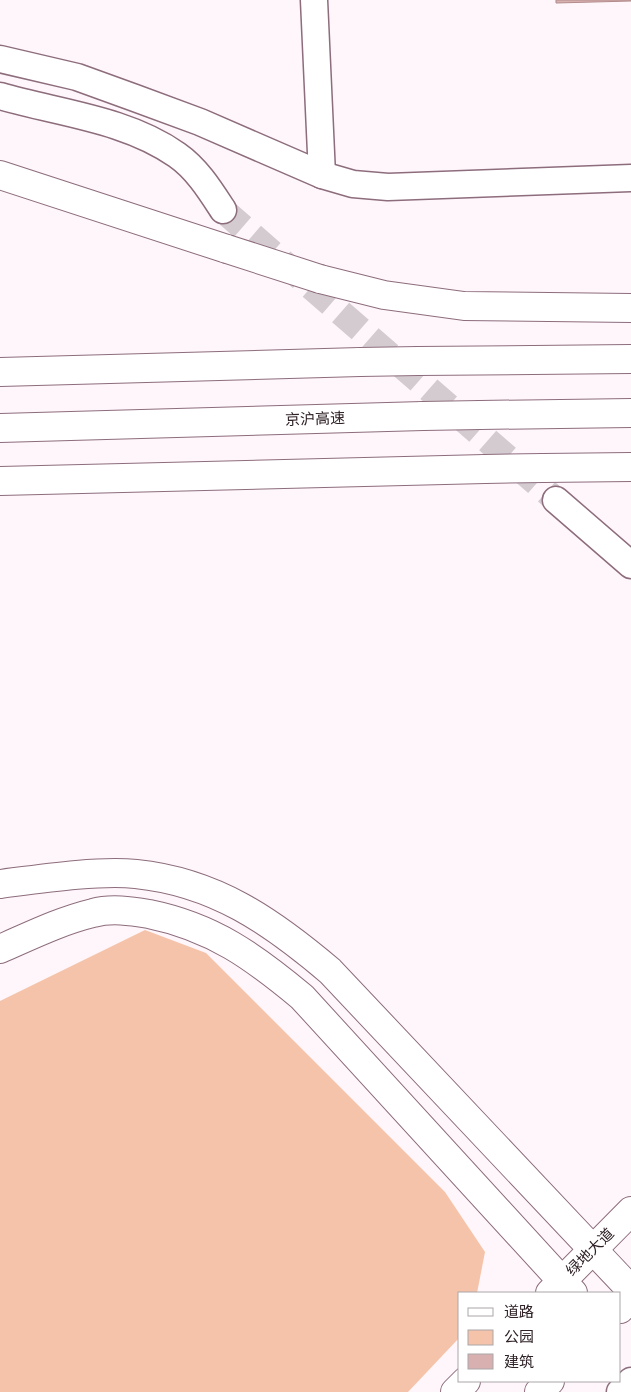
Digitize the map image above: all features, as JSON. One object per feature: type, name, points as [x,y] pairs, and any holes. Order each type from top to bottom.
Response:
[{"type":"main road","points":[[0,175],[320,279],[384,295],[464,306],[631,308]]},
{"type":"main road","points":[[0,356],[12,371],[418,360],[631,359]]},
{"type":"main road","name":"京沪高速","points":[[0,428],[423,416],[631,413]]},
{"type":"main road","points":[[0,481],[631,467]]},
{"type":"main road","points":[[0,884],[134,873],[171,879],[204,890],[247,909],[286,934],[330,971],[631,1290]]},
{"type":"main road","points":[[0,949],[60,923],[95,912],[129,910],[193,925],[227,941],[264,965],[302,997],[561,1289]]},
{"type":"main road","name":"绿地大道","points":[[561,1289],[593,1250],[631,1211]]},
{"type":"main road","points":[[621,1308],[631,1298]]},
{"type":"main road","points":[[455,1392],[465,1382]]},
{"type":"main road","points":[[539,1392],[549,1382]]},
{"type":"street","points":[[314,0],[322,175]]},
{"type":"street","points":[[0,60],[77,77],[200,122],[322,175],[353,184],[388,187],[631,178]]},
{"type":"street","points":[[0,96],[118,127],[154,141],[178,155],[197,173],[223,210]]},
{"type":"street","points":[[556,500],[631,565]]},
{"type":"street","points":[[620,1392],[631,1381]]},
{"type":"green space","points":[[145,930],[206,953],[445,1192],[485,1252],[477,1292],[458,1292],[458,1339],[408,1392],[0,1392],[0,1001]]},
{"type":"building","points":[[556,0],[631,0],[631,1],[556,3]]},
{"type":"tunnel","points":[[223,210],[556,500]]}]
